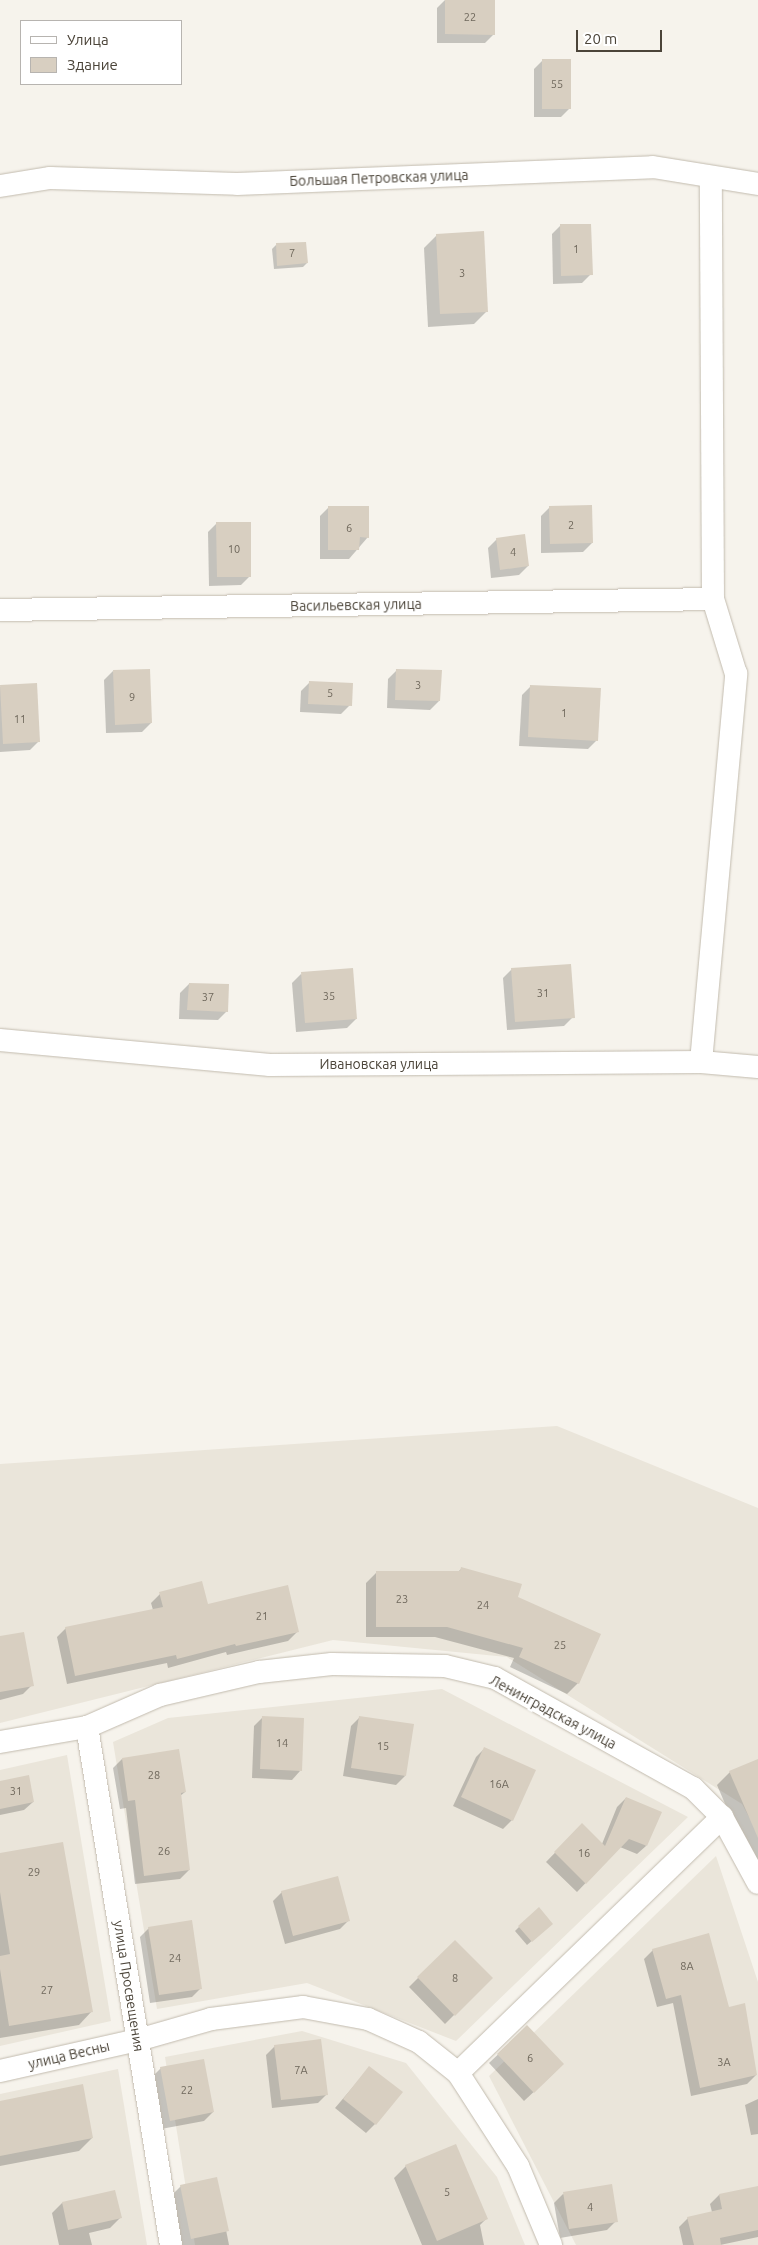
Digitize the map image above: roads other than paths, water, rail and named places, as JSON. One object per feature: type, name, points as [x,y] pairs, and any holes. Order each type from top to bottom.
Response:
[{"type":"street","name":"Большая Петровская улица","points":[[0,186],[50,178],[237,184],[653,167],[758,184]]},
{"type":"street","points":[[702,1062],[736,674],[713,599],[711,176]]},
{"type":"street","name":"Васильевская улица","points":[[0,610],[713,599]]},
{"type":"street","name":"Ивановская улица","points":[[0,1040],[270,1065],[702,1062],[758,1068]]},
{"type":"street","name":"Ленинградская улица","points":[[0,1742],[87,1727],[160,1695],[259,1672],[332,1664],[445,1666],[495,1678],[693,1788],[722,1817],[758,1883]]},
{"type":"street","name":"улица Просвещения","points":[[87,1727],[171,2245]]},
{"type":"street","points":[[458,2072],[722,1817]]},
{"type":"street","name":"улица Весны","points":[[0,2071],[138,2040],[211,2019],[303,2007],[368,2019],[419,2042],[458,2072],[518,2166],[551,2245]]}]
